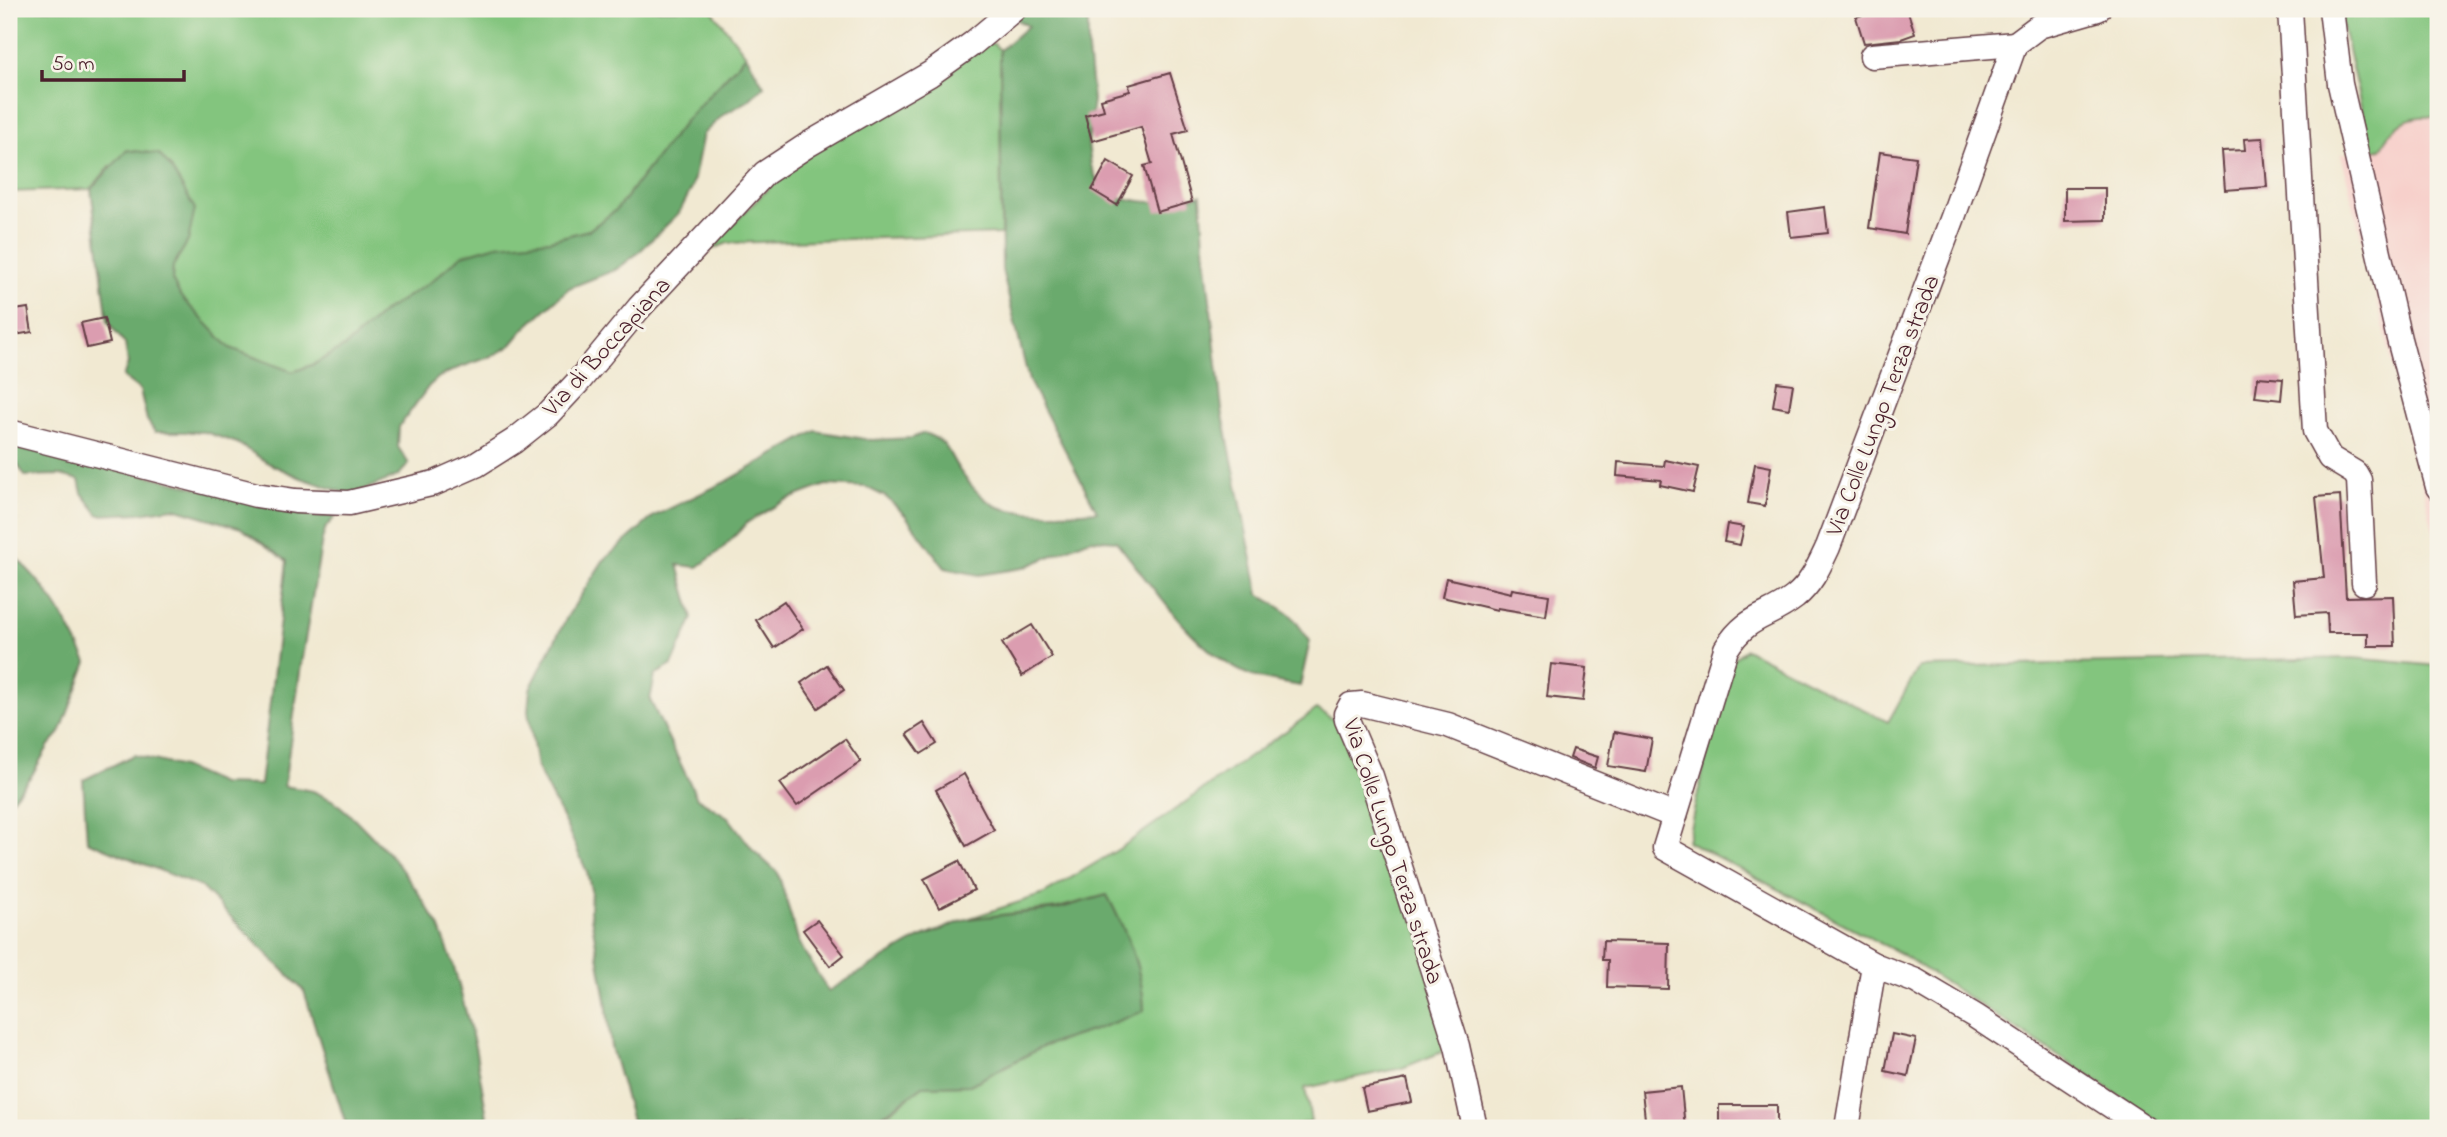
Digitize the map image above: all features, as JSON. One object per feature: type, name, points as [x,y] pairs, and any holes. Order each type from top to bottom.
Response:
[{"type":"street","name":"Via di Boccapiana","points":[[9,432],[256,495],[295,501],[349,503],[435,483],[476,465],[514,441],[548,414],[639,308],[765,173],[809,144],[930,74],[1014,9]]},
{"type":"street","points":[[1872,56],[2015,44],[2039,26],[2098,9]]},
{"type":"street","points":[[2290,9],[2315,431],[2330,458],[2355,473],[2359,480],[2364,583]]},
{"type":"street","points":[[2331,9],[2342,96],[2399,339],[2438,487]]},
{"type":"street","name":"Via Colle Lungo Terza strada","points":[[1874,965],[1665,848],[1726,649],[1736,633],[1755,618],[1793,598],[1805,588],[1814,577],[1828,547],[1953,217],[2015,44]]},
{"type":"street","name":"Via Colle Lungo Terza strada","points":[[1475,1128],[1457,1046],[1371,775],[1347,720],[1347,709],[1351,705],[1362,704],[1448,725],[1675,816]]},
{"type":"street","points":[[1847,1128],[1874,965],[1916,981],[1975,1016],[2145,1128]]},
{"type":"shaded area","points":[[2425,115],[2438,118],[2438,549],[2341,154],[2381,149],[2387,135],[2398,125],[2410,117]]},
{"type":"green space","points":[[9,9],[711,9],[746,55],[686,120],[616,210],[589,230],[550,240],[462,255],[432,281],[386,310],[346,346],[293,372],[230,348],[181,298],[172,280],[173,266],[188,241],[110,166],[91,189],[9,192]]},
{"type":"green space","points":[[1026,9],[1088,9],[1088,50],[1093,100],[1088,143],[1091,166],[1103,194],[1152,202],[1175,201],[1201,195],[1222,410],[1259,594],[1291,615],[1310,641],[1300,686],[1252,676],[1213,653],[1177,618],[1116,541],[1090,539],[1023,568],[979,575],[945,568],[905,515],[886,497],[866,487],[826,485],[786,500],[748,522],[721,550],[698,567],[678,565],[693,618],[672,665],[655,675],[650,700],[697,798],[728,817],[754,851],[778,873],[799,943],[828,991],[918,939],[967,919],[1057,909],[1107,895],[1132,951],[1144,1011],[1044,1046],[970,1085],[923,1086],[865,1128],[634,1128],[611,1047],[606,1000],[590,911],[591,890],[587,872],[537,768],[528,711],[530,689],[567,617],[603,561],[654,516],[727,481],[816,431],[871,440],[912,438],[924,433],[943,444],[971,485],[994,505],[1030,512],[1097,511],[1029,381],[1002,270],[1000,50],[1028,26],[1015,19]]},
{"type":"green space","points":[[2342,9],[2427,9],[2438,21],[2438,118],[2419,117],[2404,122],[2391,132],[2381,149],[2371,150],[2340,15]]},
{"type":"green space","points":[[987,43],[994,44],[1000,50],[1001,234],[728,243],[707,251],[789,167]]},
{"type":"green space","points":[[746,55],[764,86],[748,101],[723,115],[703,134],[692,188],[679,213],[638,253],[617,269],[569,288],[524,329],[509,347],[439,377],[429,386],[399,427],[398,447],[409,464],[398,476],[351,495],[270,464],[237,443],[205,432],[155,432],[147,420],[140,390],[123,377],[128,363],[125,344],[108,322],[91,189],[127,150],[159,154],[171,168],[195,209],[188,241],[173,266],[172,280],[181,297],[230,348],[293,372],[346,346],[386,310],[432,281],[462,255],[497,245],[550,240],[589,230],[616,210],[686,120]]},
{"type":"green space","points":[[9,441],[311,516],[336,516],[326,527],[322,540],[284,786],[313,791],[334,801],[354,818],[393,858],[439,926],[453,963],[475,1047],[489,1128],[347,1128],[304,991],[201,887],[87,841],[83,780],[134,755],[182,767],[221,784],[260,785],[287,561],[241,528],[174,508],[99,515],[82,493],[79,480],[60,475],[25,476],[9,451]]},
{"type":"green space","points":[[9,551],[34,576],[54,602],[87,662],[60,733],[49,745],[32,775],[9,803]]},
{"type":"green space","points":[[1746,649],[1888,722],[1919,667],[2353,658],[2438,666],[2438,1128],[2169,1128],[1903,955],[1687,841],[1728,663]]},
{"type":"green space","points":[[1317,709],[1351,731],[1457,1046],[1402,1068],[1305,1088],[1311,1121],[1288,1128],[1147,1128],[1141,1122],[1123,1128],[889,1128],[883,1117],[923,1086],[970,1085],[1044,1046],[1144,1010],[1132,951],[1107,895],[1057,908],[967,919],[1044,894],[1119,849]]},
{"type":"building","points":[[1881,9],[1907,9],[1915,34],[1901,39],[1864,43],[1856,17]]},
{"type":"building","points":[[1170,73],[1188,130],[1173,134],[1192,202],[1157,212],[1144,166],[1152,164],[1141,127],[1092,141],[1085,115],[1104,110],[1101,99],[1130,91],[1129,85]]},
{"type":"building","points":[[2263,138],[2267,187],[2225,190],[2222,151],[2245,150],[2244,139]]},
{"type":"building","points":[[1880,152],[1916,157],[1905,234],[1869,228]]},
{"type":"building","points":[[1108,161],[1133,176],[1117,205],[1092,190]]},
{"type":"building","points":[[2065,188],[2105,188],[2105,220],[2065,221]]},
{"type":"building","points":[[1825,207],[1828,233],[1791,237],[1788,212]]},
{"type":"building","points":[[28,308],[32,332],[9,336],[9,311]]},
{"type":"building","points":[[104,318],[110,343],[87,348],[81,323]]},
{"type":"building","points":[[2258,377],[2283,379],[2281,400],[2255,397]]},
{"type":"building","points":[[1777,382],[1793,384],[1789,409],[1773,406]]},
{"type":"building","points":[[1665,460],[1699,467],[1693,492],[1660,485],[1661,480],[1617,476],[1618,462],[1664,466]]},
{"type":"building","points":[[1755,464],[1771,467],[1765,506],[1748,503]]},
{"type":"building","points":[[2340,495],[2346,597],[2393,596],[2395,646],[2368,646],[2368,633],[2328,633],[2327,613],[2296,615],[2293,581],[2324,578],[2316,497]]},
{"type":"building","points":[[1727,524],[1744,527],[1740,545],[1724,542]]},
{"type":"building","points":[[1446,578],[1511,593],[1512,589],[1549,595],[1546,616],[1497,610],[1442,597]]},
{"type":"building","points":[[784,601],[803,629],[774,648],[756,620]]},
{"type":"building","points":[[1032,625],[1052,657],[1022,676],[1002,643]]},
{"type":"building","points":[[1551,664],[1587,668],[1583,701],[1547,697]]},
{"type":"building","points":[[827,665],[844,690],[818,708],[801,683]]},
{"type":"building","points":[[924,723],[937,744],[921,754],[907,734]]},
{"type":"building","points":[[1614,732],[1652,739],[1646,772],[1608,766]]},
{"type":"building","points":[[845,739],[861,762],[797,806],[780,783]]},
{"type":"building","points":[[1573,749],[1598,757],[1595,768],[1570,758]]},
{"type":"building","points":[[964,774],[994,830],[966,846],[936,790]]},
{"type":"building","points":[[959,861],[974,890],[939,908],[924,879]]},
{"type":"building","points":[[817,920],[844,955],[830,966],[803,930]]},
{"type":"building","points":[[1603,941],[1669,943],[1668,989],[1607,987],[1608,960],[1602,960]]},
{"type":"building","points":[[1892,1034],[1916,1039],[1908,1076],[1885,1071]]},
{"type":"building","points":[[1407,1079],[1412,1102],[1367,1111],[1362,1088]]},
{"type":"building","points":[[1681,1087],[1685,1128],[1646,1128],[1642,1091]]},
{"type":"building","points":[[1719,1105],[1777,1105],[1777,1128],[1719,1128]]}]
